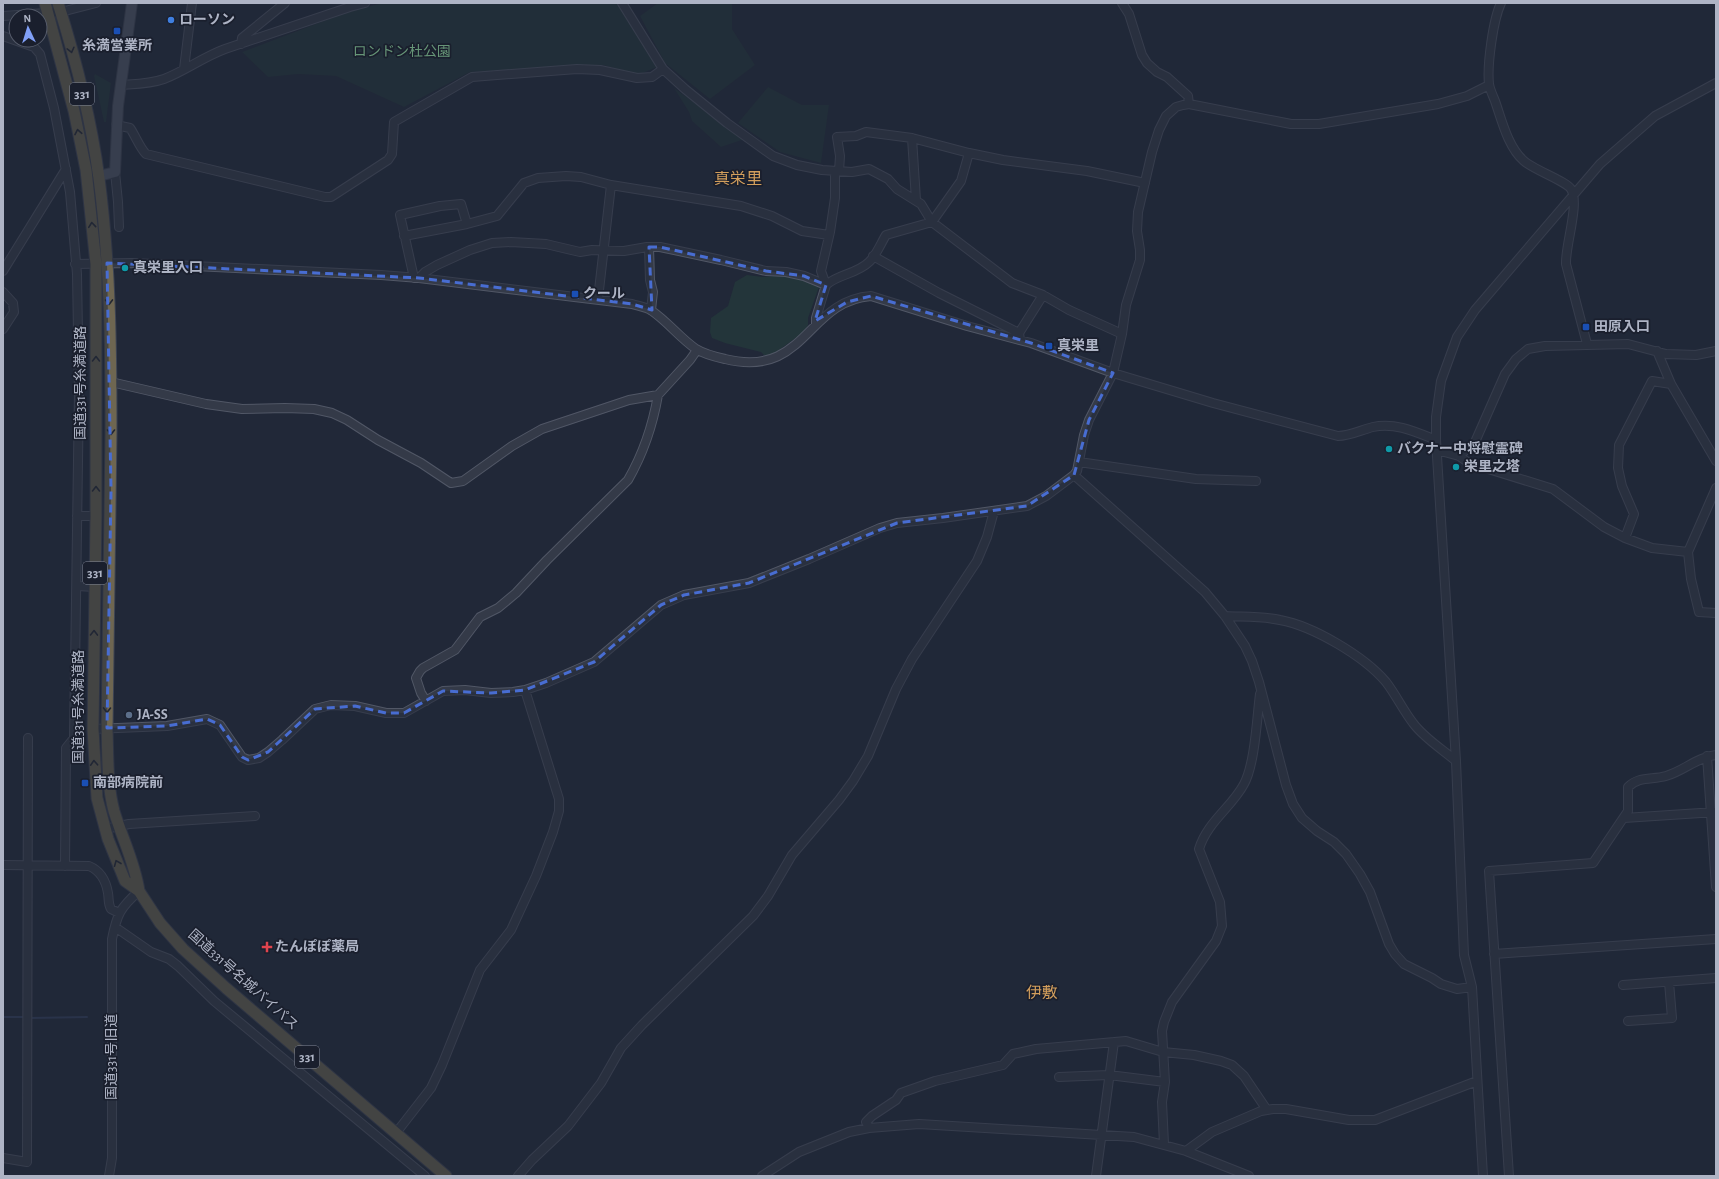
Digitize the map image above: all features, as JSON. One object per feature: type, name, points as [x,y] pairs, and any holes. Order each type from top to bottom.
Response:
[{"type":"highway","name":"国道331号糸満道路","points":[[59,8],[86,107],[98,176],[107,263],[111,382],[107,728],[110,778],[114,809],[118,825],[135,870],[139,890]]},
{"type":"highway","name":"国道331号糸満道路","points":[[48,12],[74,111],[86,170],[96,264],[96,516],[93,729],[97,798],[105,829],[125,881],[139,890]]},
{"type":"highway","name":"国道331号名城バイパス","points":[[139,890],[164,927],[188,953],[446,1176]]},
{"type":"main road","points":[[98,176],[115,172],[116,126],[132,3]]},
{"type":"street","points":[[48,8],[96,3]]},
{"type":"street","points":[[184,69],[192,3]]},
{"type":"street","points":[[241,44],[242,38],[285,3]]},
{"type":"street","points":[[121,85],[162,80],[209,55],[365,3]]},
{"type":"street","points":[[622,3],[663,69],[727,123],[773,156],[797,165],[837,171],[852,172],[869,170],[888,179],[897,189],[921,204],[932,222],[1012,283],[1043,295],[1069,310],[1122,334]]},
{"type":"street","points":[[1122,3],[1129,14],[1142,55],[1147,63],[1188,96],[1188,104]]},
{"type":"street","points":[[1502,3],[1494,26],[1489,68],[1489,85],[1500,118],[1518,154],[1530,166],[1567,184],[1572,190],[1573,208],[1565,255],[1587,344]]},
{"type":"street","points":[[3,36],[34,47],[40,54],[54,108],[70,192],[75,264],[79,392],[74,738],[66,748],[65,866]]},
{"type":"street","points":[[116,126],[130,128],[142,150],[146,154],[325,197],[332,197],[388,160],[392,154],[394,122],[472,76],[577,69],[600,70],[637,78],[652,77],[663,69]]},
{"type":"street","points":[[1483,1176],[1472,987],[1464,956],[1456,761],[1436,440],[1436,418],[1440,381],[1457,337],[1475,310],[1600,164],[1655,116],[1716,83]]},
{"type":"street","points":[[93,729],[167,726],[207,719],[220,725],[242,757],[248,760],[259,758],[282,740],[315,709],[331,705],[355,706],[386,713],[404,713],[443,691],[465,690],[491,693],[525,690],[546,683],[594,662],[661,605],[684,595],[749,583],[885,526],[897,523],[1027,506],[1046,496],[1074,475],[1079,462],[1082,441],[1089,420],[1112,373],[1122,334],[1126,305],[1140,260],[1137,221],[1138,212],[1152,152],[1162,122],[1166,116],[1176,108],[1188,104],[1291,124],[1319,124],[1438,104],[1467,96],[1489,85]]},
{"type":"street","points":[[826,285],[821,271],[830,235],[835,198],[837,171],[840,156],[837,138],[856,136],[866,132],[912,138],[969,154],[1087,171],[1145,183]]},
{"type":"street","points":[[912,138],[916,200]]},
{"type":"street","points":[[816,325],[816,318],[826,285],[833,279],[852,272],[870,262],[886,235],[932,222],[961,182],[969,154]]},
{"type":"street","points":[[3,271],[66,169]]},
{"type":"street","points":[[115,172],[118,202],[118,226]]},
{"type":"street","points":[[404,236],[467,224],[497,216],[524,183],[538,178],[566,176],[741,206],[772,216],[802,231],[830,235]]},
{"type":"street","points":[[598,299],[612,185]]},
{"type":"street","points":[[416,278],[404,236],[400,215],[440,206],[461,204],[467,224]]},
{"type":"street","points":[[416,278],[437,265],[470,250],[492,243],[511,242],[546,244],[580,252],[592,250],[624,251],[649,247],[660,247],[722,260],[766,272],[786,272],[804,276],[826,285]]},
{"type":"street","points":[[649,247],[650,280],[653,292],[651,310]]},
{"type":"street","points":[[873,256],[939,294],[1019,336],[1112,373],[1213,404],[1338,436],[1345,436],[1375,426],[1393,426],[1408,429],[1436,440]]},
{"type":"street","points":[[75,264],[132,263],[300,270],[416,278],[632,304],[651,310],[697,350],[740,362],[758,363],[772,360],[785,354],[833,310],[860,297],[871,296],[889,300],[967,326],[1019,336]]},
{"type":"street","points":[[3,292],[13,303],[14,312],[3,329]]},
{"type":"street","points":[[1019,336],[1043,295]]},
{"type":"street","points":[[1459,456],[1475,442],[1505,374],[1521,354],[1528,349],[1545,346],[1628,344],[1666,354],[1696,355],[1716,351]]},
{"type":"street","points":[[426,701],[421,693],[416,678],[420,670],[455,650],[480,617],[498,608],[516,593],[547,560],[628,480],[654,417],[658,395],[690,360],[697,350]]},
{"type":"street","points":[[1657,351],[1671,384],[1716,461]]},
{"type":"street","points":[[1625,538],[1634,514],[1622,486],[1618,468],[1619,445],[1652,381],[1671,384]]},
{"type":"street","points":[[111,382],[206,404],[242,409],[314,409],[332,413],[347,420],[378,440],[421,463],[451,483],[463,481],[512,446],[542,428],[629,400],[658,395]]},
{"type":"street","points":[[1437,450],[1459,456],[1469,463],[1553,489],[1604,526],[1625,538],[1652,548],[1688,552]]},
{"type":"street","points":[[1079,462],[1196,479],[1256,481]]},
{"type":"street","points":[[1074,475],[1205,592],[1225,616],[1245,646],[1252,661],[1281,761],[1286,785],[1293,804],[1302,818],[1317,831],[1334,842],[1346,854],[1360,874],[1370,892],[1389,944],[1395,954],[1404,964],[1441,984],[1457,989],[1472,987]]},
{"type":"street","points":[[1716,488],[1688,552],[1691,579],[1699,612],[1716,613]]},
{"type":"street","points":[[518,1176],[532,1160],[568,1126],[601,1083],[621,1048],[642,1025],[753,916],[768,896],[792,855],[853,781],[868,756],[896,689],[912,659],[977,562],[987,537],[994,511]]},
{"type":"street","points":[[77,516],[96,516]]},
{"type":"street","points":[[77,586],[95,587]]},
{"type":"street","points":[[1225,616],[1264,617],[1282,620],[1324,637],[1362,659],[1386,683],[1414,724],[1424,735],[1456,761]]},
{"type":"street","points":[[396,1133],[431,1088],[442,1065],[480,970],[511,930],[554,832],[559,811],[559,799],[525,690]]},
{"type":"street","points":[[1164,1144],[1162,1102],[1165,1082],[1163,1026],[1172,1002],[1216,941],[1222,926],[1220,902],[1199,849],[1202,839],[1239,793],[1247,777],[1252,757],[1261,691]]},
{"type":"street","points":[[3,1158],[27,1162],[26,865],[28,738]]},
{"type":"street","points":[[1509,1176],[1489,871],[1593,863],[1628,811],[1628,787],[1634,781],[1667,776],[1707,756],[1716,755]]},
{"type":"street","points":[[1707,756],[1713,812],[1716,887]]},
{"type":"street","points":[[1624,818],[1713,812]]},
{"type":"street","points":[[105,829],[118,825],[255,816]]},
{"type":"street","points":[[3,865],[89,866],[97,869],[101,874],[108,893],[111,909],[119,913],[126,902],[139,890]]},
{"type":"street","name":"国道331号旧道","points":[[109,1176],[112,1158],[112,939],[119,913]]},
{"type":"street","points":[[115,927],[151,952],[169,959],[258,1039],[425,1176]]},
{"type":"street","points":[[1494,954],[1716,939]]},
{"type":"street","points":[[1623,985],[1716,978]]},
{"type":"street","points":[[1628,1021],[1672,1018],[1669,982]]},
{"type":"street","points":[[869,1128],[866,1122],[872,1116],[896,1100],[901,1093],[935,1081],[1003,1065],[1013,1054],[1036,1049],[1126,1041],[1163,1052],[1194,1055],[1232,1065],[1244,1076],[1267,1110]]},
{"type":"street","points":[[1096,1176],[1114,1042]]},
{"type":"street","points":[[1059,1077],[1109,1075],[1165,1082]]},
{"type":"street","points":[[1186,1151],[1212,1132],[1239,1119],[1267,1110],[1286,1109],[1349,1120],[1376,1120],[1477,1081]]},
{"type":"street","points":[[350,1113],[360,1102]]},
{"type":"street","points":[[762,1176],[799,1152],[818,1143],[850,1132],[869,1128],[918,1124],[1134,1138],[1164,1144],[1186,1151],[1249,1176]]},
{"type":"highlighted area","points":[[649,247],[660,247],[766,271],[804,276],[826,285],[815,321],[847,302],[871,296],[1031,343],[1113,373],[1089,420],[1074,475],[1027,506],[897,523],[749,583],[684,595],[661,605],[594,662],[525,690],[491,693],[443,691],[404,713],[386,713],[355,706],[315,709],[268,752],[248,760],[242,757],[220,725],[207,719],[167,726],[107,728],[111,491],[107,263],[419,278],[632,304],[652,310]]},
{"type":"green space","name":"ロンドン杜公園","points":[[383,3],[619,3],[657,67],[638,75],[603,65],[470,72],[404,107],[336,76],[298,74],[268,77],[242,52],[350,11]]},
{"type":"green space","points":[[658,3],[732,3],[732,29],[755,65],[710,99],[665,63],[640,16]]},
{"type":"green space","points":[[95,74],[111,83],[106,122],[104,122],[94,76]]},
{"type":"green space","points":[[768,87],[802,105],[829,105],[821,163],[780,152],[738,123]]},
{"type":"green space","points":[[674,88],[745,139],[721,147],[692,121],[689,112]]},
{"type":"green space","points":[[747,275],[763,277],[786,275],[816,284],[819,287],[808,318],[808,325],[804,332],[772,355],[764,355],[761,352],[725,343],[712,338],[710,332],[711,318],[728,306],[735,282]]},
{"type":"waterway","points":[[3,1017],[26,1017]]},
{"type":"waterway","points":[[30,1018],[87,1017]]},
{"type":"place","name":"ローソン","points":[[171,20]]},
{"type":"place","name":"糸満営業所","points":[[117,31]]},
{"type":"place","name":"真栄里入口","points":[[125,268]]},
{"type":"place","name":"クール","points":[[575,294]]},
{"type":"place","name":"田原入口","points":[[1586,327]]},
{"type":"place","name":"真栄里","points":[[1049,346]]},
{"type":"place","name":"バクナー中将慰霊碑","points":[[1389,449]]},
{"type":"place","name":"栄里之塔","points":[[1456,467]]},
{"type":"place","name":"JA-SS","points":[[129,715]]},
{"type":"place","name":"南部病院前","points":[[85,783]]},
{"type":"place","name":"たんぽぽ薬局","points":[[267,947]]},
{"type":"district","name":"真栄里","points":[[738,179]]},
{"type":"district","name":"伊敷","points":[[1042,993]]}]
